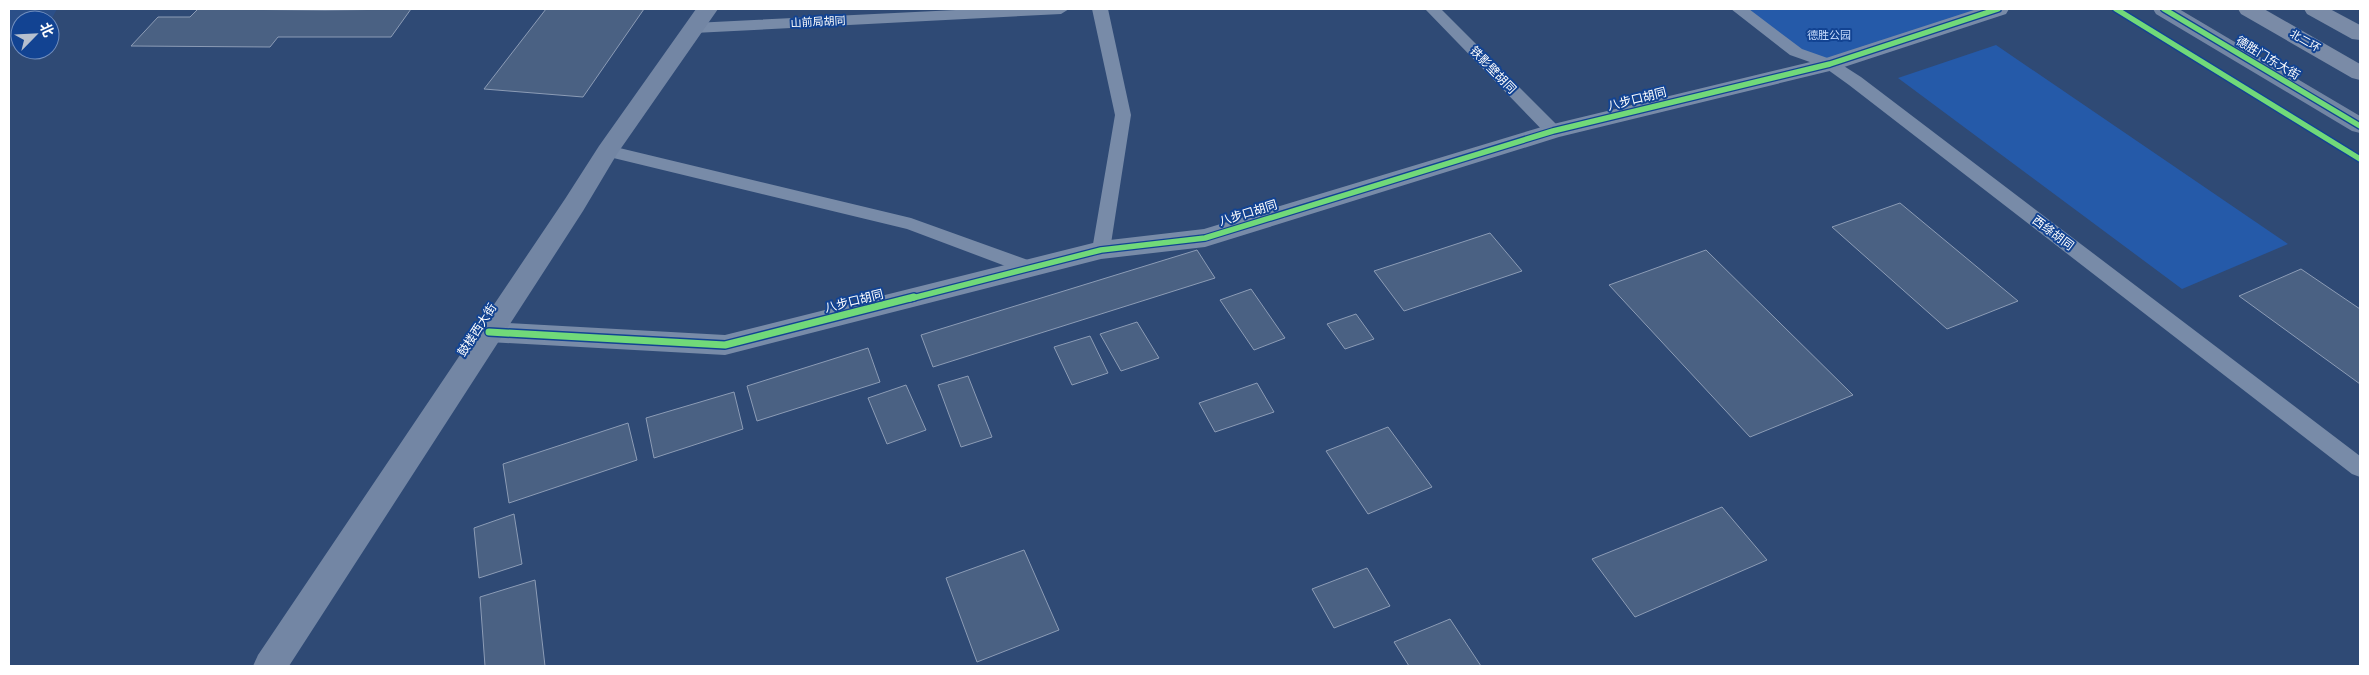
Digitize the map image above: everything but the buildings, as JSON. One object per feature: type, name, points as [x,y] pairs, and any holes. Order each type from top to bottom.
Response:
[{"type":"highway","name":"北二环","points":[[2249,9],[2360,73]]},
{"type":"highway","points":[[2315,9],[2360,34]]},
{"type":"main road","name":"德胜门东大街","points":[[2164,9],[2360,126]]},
{"type":"main road","name":"鼓楼西大街","points":[[270,666],[574,205],[607,151],[700,18]]},
{"type":"street","name":"八步口胡同","points":[[489,332],[725,345],[1032,269],[1101,250],[1205,238],[1553,131],[1830,64],[1998,9]]},
{"type":"lane","name":"山前局胡同","points":[[700,18],[1061,9]]},
{"type":"lane","points":[[1100,9],[1123,115],[1101,250]]},
{"type":"lane","name":"铁影壁胡同","points":[[1433,9],[1553,131]]},
{"type":"lane","name":"西绦胡同","points":[[1739,9],[1796,52],[1830,64],[1855,81],[2360,468]]},
{"type":"lane","points":[[607,151],[911,224],[1032,269]]},
{"type":"green space","name":"德胜公园","points":[[1739,9],[1998,9],[1830,64],[1796,52]]},
{"type":"green space","points":[[1996,45],[2288,244],[2182,289],[1898,78]]},
{"type":"shaded area","points":[[9,9],[57,9],[10,10],[9,47]]},
{"type":"cycle path","points":[[489,332],[725,345],[1101,250],[1205,238],[1553,131],[1830,64],[1998,9]]},
{"type":"cycle path","points":[[2116,9],[2360,159]]},
{"type":"cycle path","points":[[2164,9],[2360,126]]}]
